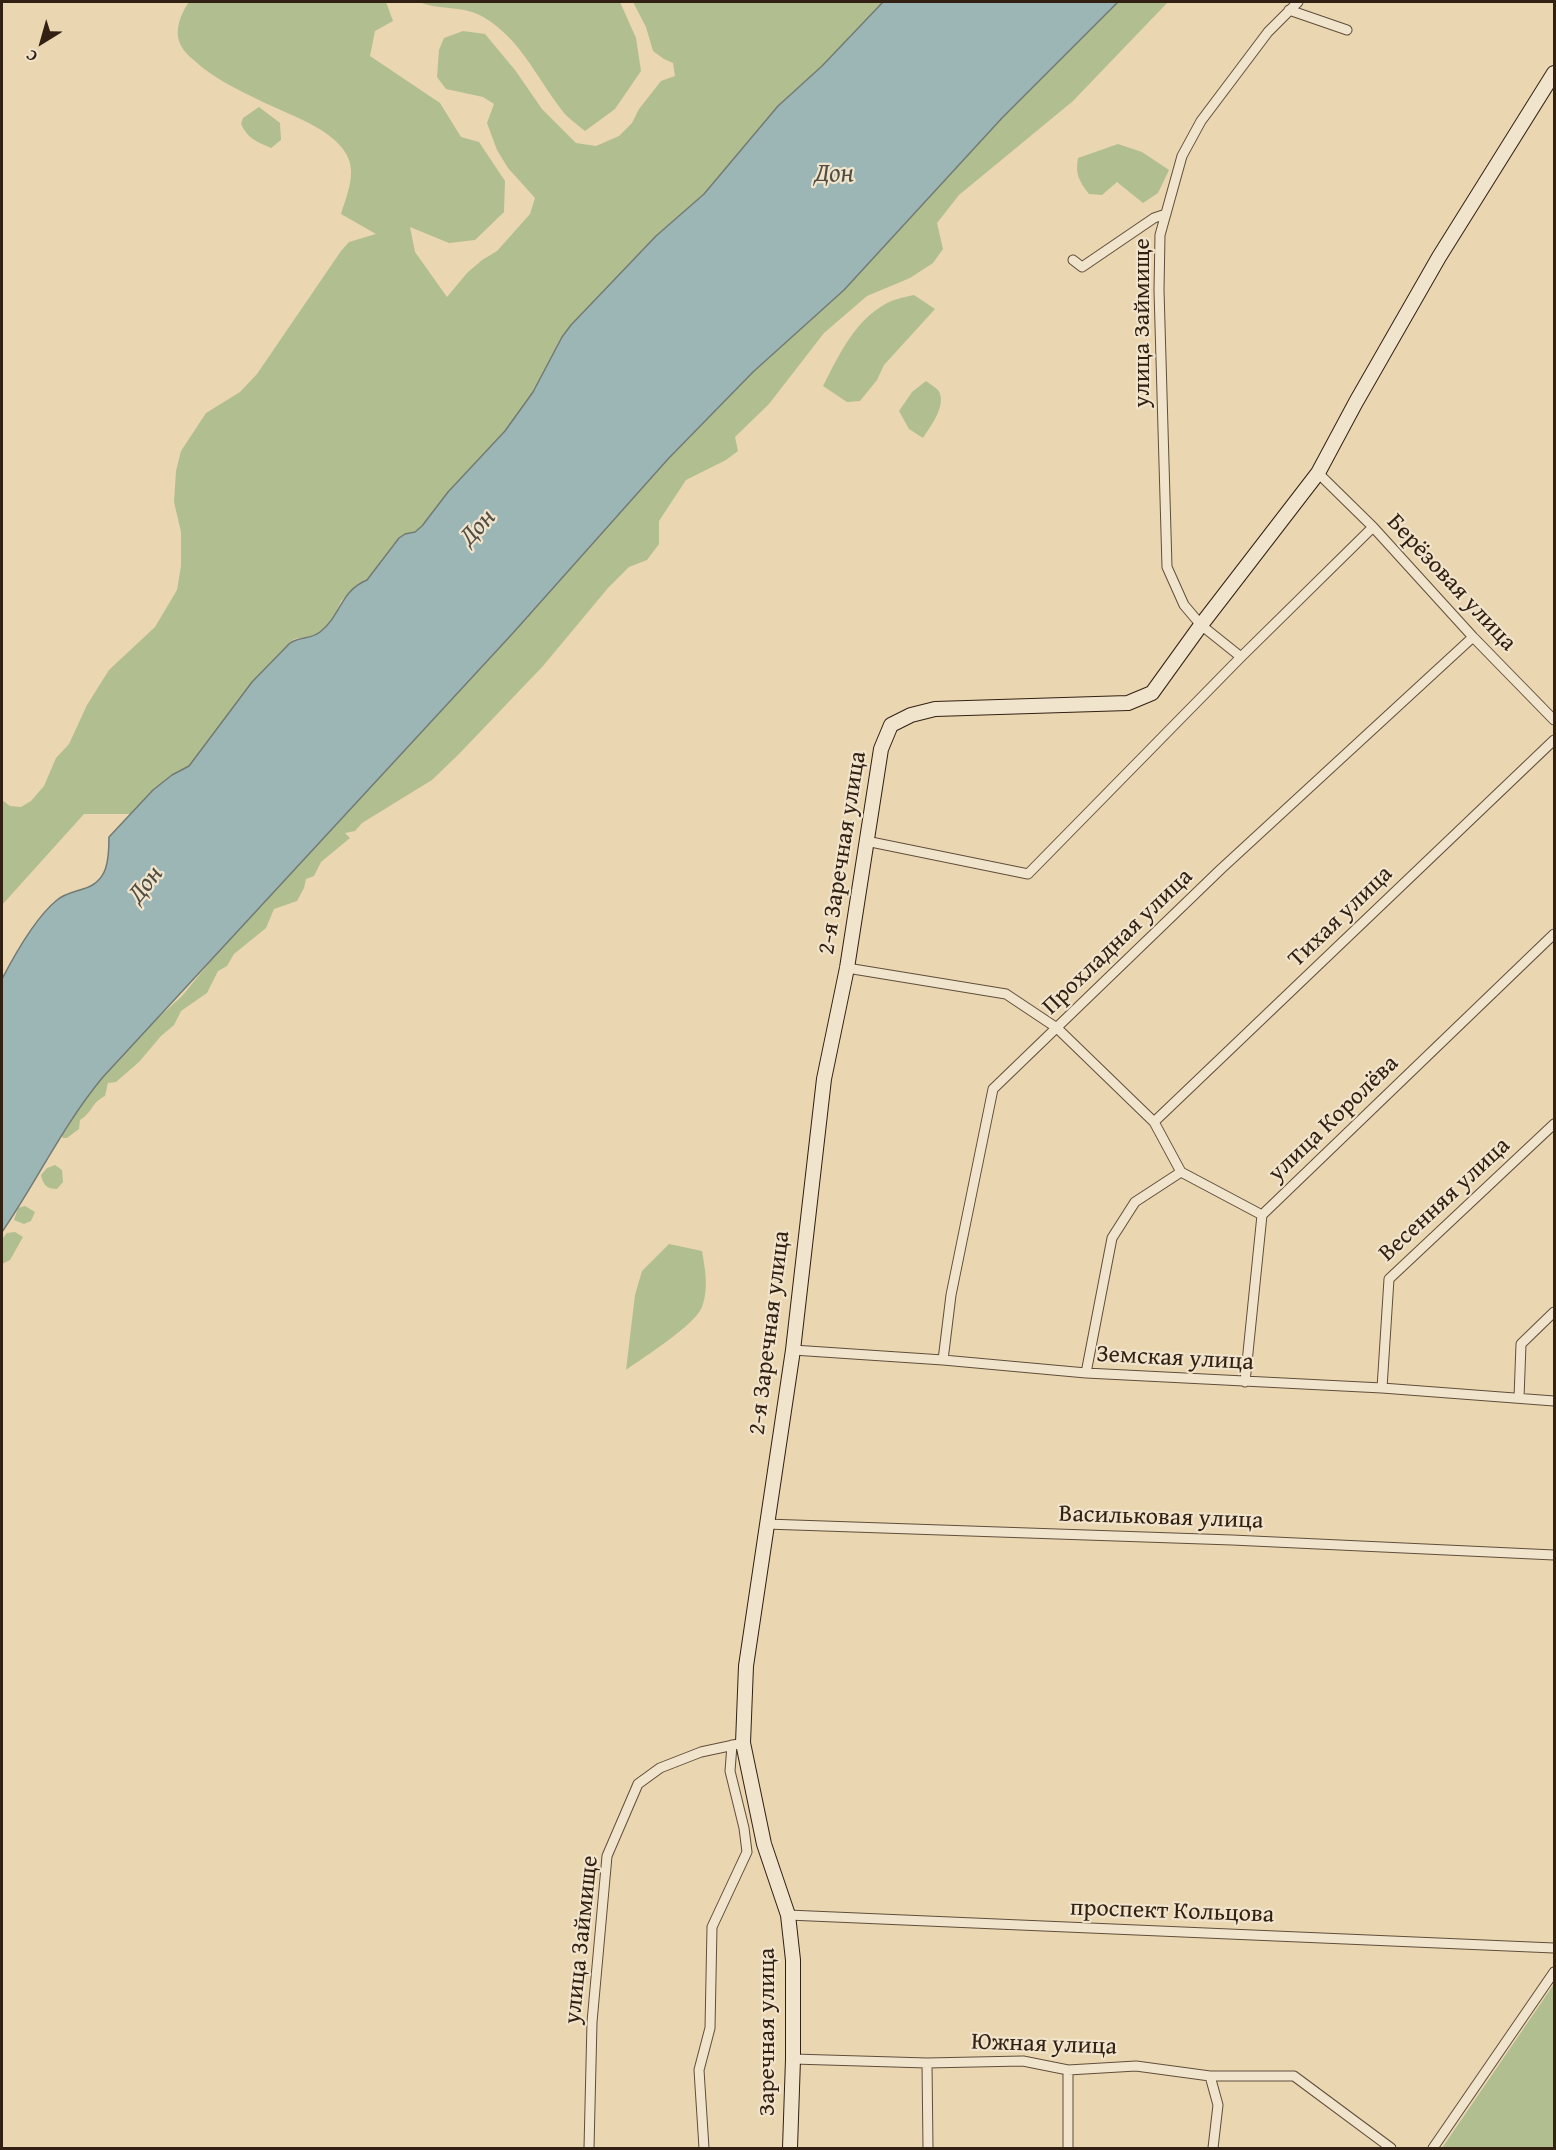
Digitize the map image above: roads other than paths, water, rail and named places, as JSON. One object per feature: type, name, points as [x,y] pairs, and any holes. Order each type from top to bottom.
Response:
[{"type":"street","name":"улица Займище","points":[[1241,657],[1201,625],[1184,605],[1167,567],[1159,290],[1160,235],[1182,156],[1201,121],[1268,32],[1298,2]]},
{"type":"street","points":[[1289,10],[1347,30]]},
{"type":"street","name":"2-я Заречная улица","points":[[738,1744],[746,1666],[793,1350],[824,1079],[847,968],[881,749],[891,725],[911,715],[935,709],[1128,703],[1152,693],[1201,625],[1318,473],[1439,257],[1554,73]]},
{"type":"street","points":[[1073,260],[1082,267],[1154,218],[1166,214]]},
{"type":"street","name":"Берёзовая улица","points":[[1318,473],[1373,527],[1473,637],[1554,720]]},
{"type":"street","points":[[866,841],[1028,874],[1241,657],[1373,527]]},
{"type":"street","name":"Прохладная улица","points":[[943,1360],[951,1295],[993,1089],[1221,869],[1473,637]]},
{"type":"street","name":"Тихая улица","points":[[1154,1122],[1554,740]]},
{"type":"street","name":"улица Королёва","points":[[1245,1382],[1262,1215],[1554,934]]},
{"type":"street","points":[[847,968],[1006,994],[1057,1028],[1154,1122],[1181,1172],[1262,1215]]},
{"type":"street","name":"Весенняя улица","points":[[1382,1388],[1389,1279],[1554,1124]]},
{"type":"street","points":[[1086,1373],[1112,1238],[1135,1202],[1181,1172]]},
{"type":"street","points":[[1519,1398],[1521,1344],[1554,1312]]},
{"type":"street","name":"Земская улица","points":[[793,1350],[1086,1373],[1382,1388],[1554,1401]]},
{"type":"street","name":"Васильковая улица","points":[[766,1524],[1232,1540],[1554,1555]]},
{"type":"street","name":"улица Займище","points":[[589,2148],[592,2022],[607,1856],[638,1784],[660,1768],[670,1764],[701,1752],[738,1744]]},
{"type":"street","points":[[704,2148],[699,2070],[710,2028],[712,1927],[747,1852],[744,1828],[730,1771],[738,1744]]},
{"type":"street","name":"Заречная улица","points":[[738,1744],[764,1844],[788,1915],[793,1960],[790,2148]]},
{"type":"street","name":"проспект Кольцова","points":[[788,1915],[1554,1948]]},
{"type":"street","points":[[1433,2148],[1554,1972]]},
{"type":"street","name":"Южная улица","points":[[793,2059],[927,2063],[1023,2061],[1068,2070],[1136,2067],[1210,2076],[1294,2076],[1390,2148]]},
{"type":"street","points":[[927,2063],[928,2148]]},
{"type":"street","points":[[1068,2070],[1068,2148]]},
{"type":"street","points":[[1210,2076],[1218,2105],[1213,2148]]},
{"type":"water","name":"Дон","points":[[883,2],[1118,2],[1002,118],[844,290],[753,372],[668,459],[513,633],[103,1077],[75,1114],[2,1232],[2,979],[33,926],[60,898],[98,881],[107,862],[109,837],[153,790],[172,775],[189,766],[252,682],[289,644],[312,636],[327,626],[346,597],[367,580],[399,538],[415,532],[422,526],[448,492],[505,431],[533,392],[562,337],[571,325],[656,236],[704,194],[778,106],[822,66]]}]
